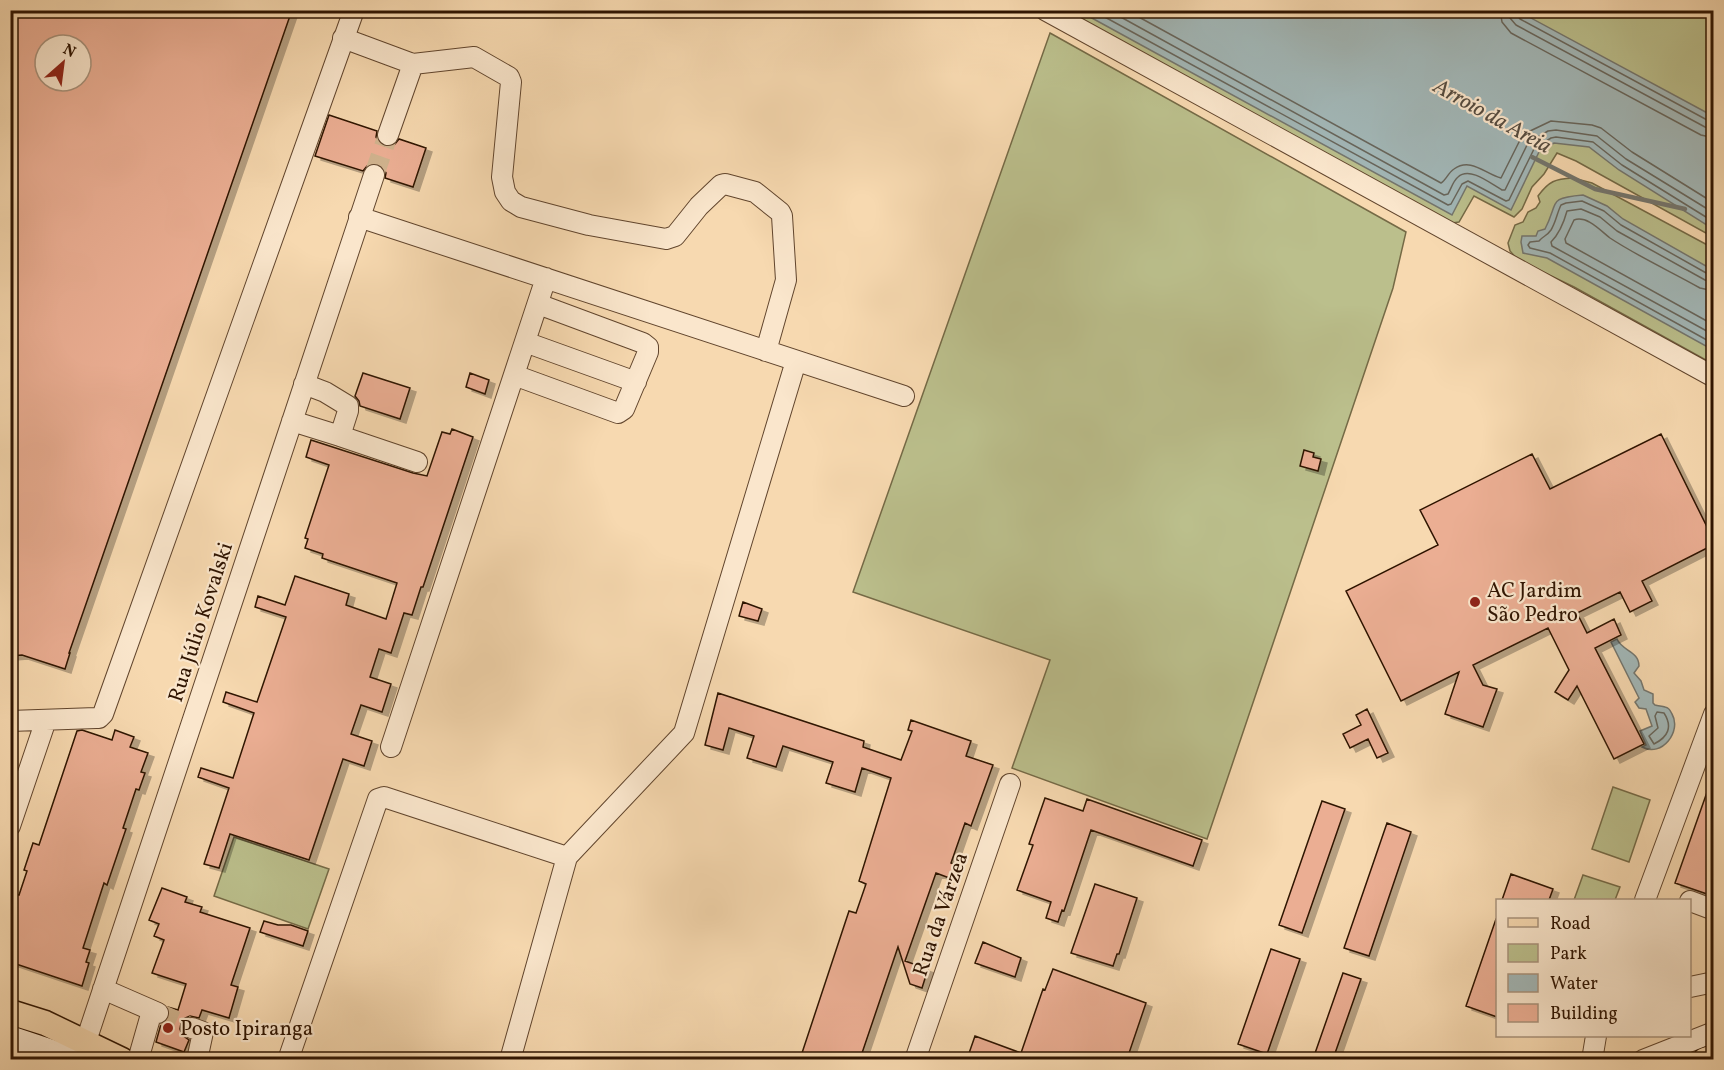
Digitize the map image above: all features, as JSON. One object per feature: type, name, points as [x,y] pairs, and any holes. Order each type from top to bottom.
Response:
[{"type":"main road","points":[[10,1012],[45,1023],[82,1053],[122,1059]]},
{"type":"main road","points":[[1705,1059],[1713,1057]]},
{"type":"lane","points":[[10,721],[99,718],[103,714],[354,10]]},
{"type":"lane","points":[[1045,10],[1713,377]]},
{"type":"lane","points":[[344,38],[413,64],[474,57],[509,77],[511,82],[502,177],[505,192],[511,201],[521,207],[589,225],[671,239],[721,185],[755,192],[782,216],[786,280],[766,351]]},
{"type":"lane","points":[[388,135],[413,64]]},
{"type":"lane","name":"Rua Júlio Kovalski","points":[[82,1053],[374,175]]},
{"type":"lane","points":[[359,217],[904,396]]},
{"type":"lane","points":[[391,747],[546,278]]},
{"type":"lane","points":[[514,375],[618,412],[624,409],[648,352],[648,346],[538,304]]},
{"type":"lane","points":[[525,342],[636,382]]},
{"type":"lane","points":[[510,1059],[567,857],[684,733],[796,361]]},
{"type":"lane","points":[[304,384],[325,392],[348,406],[340,436]]},
{"type":"lane","points":[[292,421],[417,462]]},
{"type":"lane","points":[[10,826],[46,720]]},
{"type":"lane","points":[[1645,899],[1712,721]]},
{"type":"lane","name":"Rua da Várzea","points":[[915,1059],[1010,784]]},
{"type":"lane","points":[[288,1059],[378,799],[384,797],[567,857]]},
{"type":"lane","points":[[1691,902],[1713,910]]},
{"type":"lane","points":[[1691,987],[1713,982]]},
{"type":"lane","points":[[103,989],[155,1012],[138,1059]]},
{"type":"lane","points":[[192,1028],[203,1032],[197,1059]]},
{"type":"lane","points":[[1643,1059],[1672,1054],[1713,1032]]},
{"type":"lane","points":[[10,1036],[82,1053]]},
{"type":"lane","points":[[1592,1059],[1596,1037]]},
{"type":"lane","points":[[10,1051],[35,1059]]},
{"type":"green space","points":[[1063,11],[1713,11],[1713,237],[1576,161],[1557,153],[1544,174],[1532,187],[1522,209],[1514,217],[1474,196],[1459,222],[1452,223]]},
{"type":"green space","points":[[1050,33],[1406,232],[1393,288],[1207,839],[1012,768],[1050,660],[853,592]]},
{"type":"green space","points":[[1573,178],[1592,183],[1713,248],[1713,364],[1574,287],[1518,260],[1510,251],[1508,243],[1515,225],[1523,222],[1528,212],[1536,208],[1540,202],[1538,196],[1542,191],[1553,182]]},
{"type":"green space","points":[[1613,787],[1650,800],[1629,862],[1592,849]]},
{"type":"green space","points":[[234,837],[329,869],[308,929],[214,896]]},
{"type":"green space","points":[[1583,875],[1620,887],[1615,899],[1574,899]]},
{"type":"water","points":[[1079,11],[1518,11],[1713,116],[1713,229],[1619,170],[1589,147],[1554,143],[1539,152],[1511,210],[1467,186],[1452,215]]},
{"type":"water","points":[[1583,195],[1607,206],[1623,219],[1713,270],[1713,350],[1547,258],[1523,253],[1522,236],[1536,236],[1538,231],[1545,229],[1559,200]]},
{"type":"water","points":[[1617,639],[1636,657],[1639,666],[1634,673],[1641,681],[1644,690],[1653,694],[1653,703],[1668,708],[1672,714],[1674,728],[1672,735],[1663,746],[1657,749],[1642,747],[1646,745],[1640,731],[1652,726],[1646,709],[1639,708],[1635,702],[1639,698],[1611,642]]},
{"type":"building","points":[[10,10],[292,10],[65,669],[22,655],[10,656]]},
{"type":"building","points":[[329,115],[377,131],[376,137],[385,146],[391,147],[399,139],[426,148],[413,187],[385,178],[386,173],[377,164],[372,163],[363,171],[315,156]]},
{"type":"building","points":[[363,373],[410,388],[400,419],[360,406],[355,396]]},
{"type":"building","points":[[470,373],[489,380],[485,394],[466,387]]},
{"type":"building","points":[[452,429],[473,437],[412,615],[404,613],[391,653],[379,649],[370,677],[391,684],[382,712],[361,705],[351,734],[372,741],[364,766],[343,759],[309,860],[230,834],[219,868],[204,864],[229,788],[198,777],[201,768],[233,778],[254,713],[223,702],[226,692],[257,702],[286,617],[255,607],[258,596],[285,605],[295,576],[349,594],[346,605],[386,619],[397,583],[322,558],[323,554],[305,548],[308,539],[305,538],[329,465],[306,457],[311,440],[427,476],[442,432],[450,434]]},
{"type":"building","name":"AC Jardim São Pedro","points":[[1661,434],[1713,539],[1713,545],[1642,581],[1652,601],[1630,612],[1620,592],[1577,613],[1587,633],[1614,619],[1621,635],[1595,648],[1644,744],[1614,759],[1577,686],[1568,700],[1555,692],[1569,670],[1548,628],[1473,665],[1483,685],[1497,689],[1483,727],[1445,714],[1459,672],[1401,701],[1346,591],[1438,545],[1420,510],[1532,454],[1550,489]]},
{"type":"building","points":[[1304,450],[1314,453],[1313,457],[1321,459],[1318,471],[1300,466]]},
{"type":"building","points":[[743,602],[762,609],[758,621],[739,616]]},
{"type":"building","points":[[718,693],[864,741],[863,747],[901,760],[912,731],[908,730],[911,720],[971,741],[966,756],[993,765],[971,826],[965,823],[951,863],[957,865],[952,879],[936,873],[905,961],[928,969],[922,988],[910,984],[898,947],[860,1059],[800,1059],[849,911],[856,913],[866,884],[859,881],[891,778],[862,768],[855,792],[826,783],[833,762],[783,746],[776,767],[747,758],[754,736],[729,728],[723,750],[705,745]]},
{"type":"building","points":[[1367,709],[1388,753],[1377,758],[1368,739],[1350,748],[1343,734],[1361,725],[1356,715]]},
{"type":"building","points":[[82,730],[112,740],[115,730],[134,737],[130,747],[148,753],[141,772],[145,773],[139,790],[136,789],[123,828],[126,829],[107,885],[104,883],[83,948],[90,950],[86,962],[89,963],[82,986],[10,962],[10,893],[19,895],[33,843],[39,845],[77,731]]},
{"type":"building","points":[[1712,778],[1713,877],[1707,894],[1675,883]]},
{"type":"building","points":[[1045,798],[1083,811],[1087,799],[1202,840],[1193,866],[1091,830],[1064,911],[1062,910],[1058,922],[1046,918],[1051,902],[1017,890],[1033,845],[1029,844]]},
{"type":"building","points":[[1322,801],[1345,809],[1302,933],[1279,925]]},
{"type":"building","points":[[1387,823],[1411,832],[1369,956],[1344,948]]},
{"type":"building","points":[[1511,874],[1553,889],[1549,899],[1502,899]]},
{"type":"building","points":[[1095,884],[1137,898],[1113,966],[1071,953]]},
{"type":"building","points":[[162,888],[187,897],[185,902],[202,907],[200,912],[250,928],[231,985],[238,987],[229,1018],[202,1010],[199,1018],[190,1016],[185,1018],[180,1029],[182,1035],[189,1040],[184,1052],[156,1042],[161,1024],[169,1017],[168,1007],[178,1010],[186,984],[152,973],[164,940],[154,936],[159,924],[149,920]]},
{"type":"building","points":[[1496,919],[1496,1017],[1466,1006]]},
{"type":"building","points":[[264,921],[278,925],[291,925],[308,931],[303,946],[260,932]]},
{"type":"building","points":[[983,942],[1021,958],[1015,977],[975,963]]},
{"type":"building","points":[[1271,949],[1300,959],[1267,1054],[1238,1044]]},
{"type":"building","points":[[1053,969],[1146,1003],[1127,1059],[967,1059],[975,1036],[1021,1053],[1043,989],[1045,990]]},
{"type":"building","points":[[1343,973],[1361,979],[1333,1059],[1313,1059]]},
{"type":"waterway","name":"Arroio da Areia","points":[[1532,157],[1595,189],[1685,209]]},
{"type":"tunnel","points":[[374,175],[388,135]]},
{"type":"tunnel","points":[[158,1013],[192,1028]]},
{"type":"place","name":"AC Jardim São Pedro","points":[[1475,602]]},
{"type":"place","name":"Posto Ipiranga","points":[[168,1028]]}]
